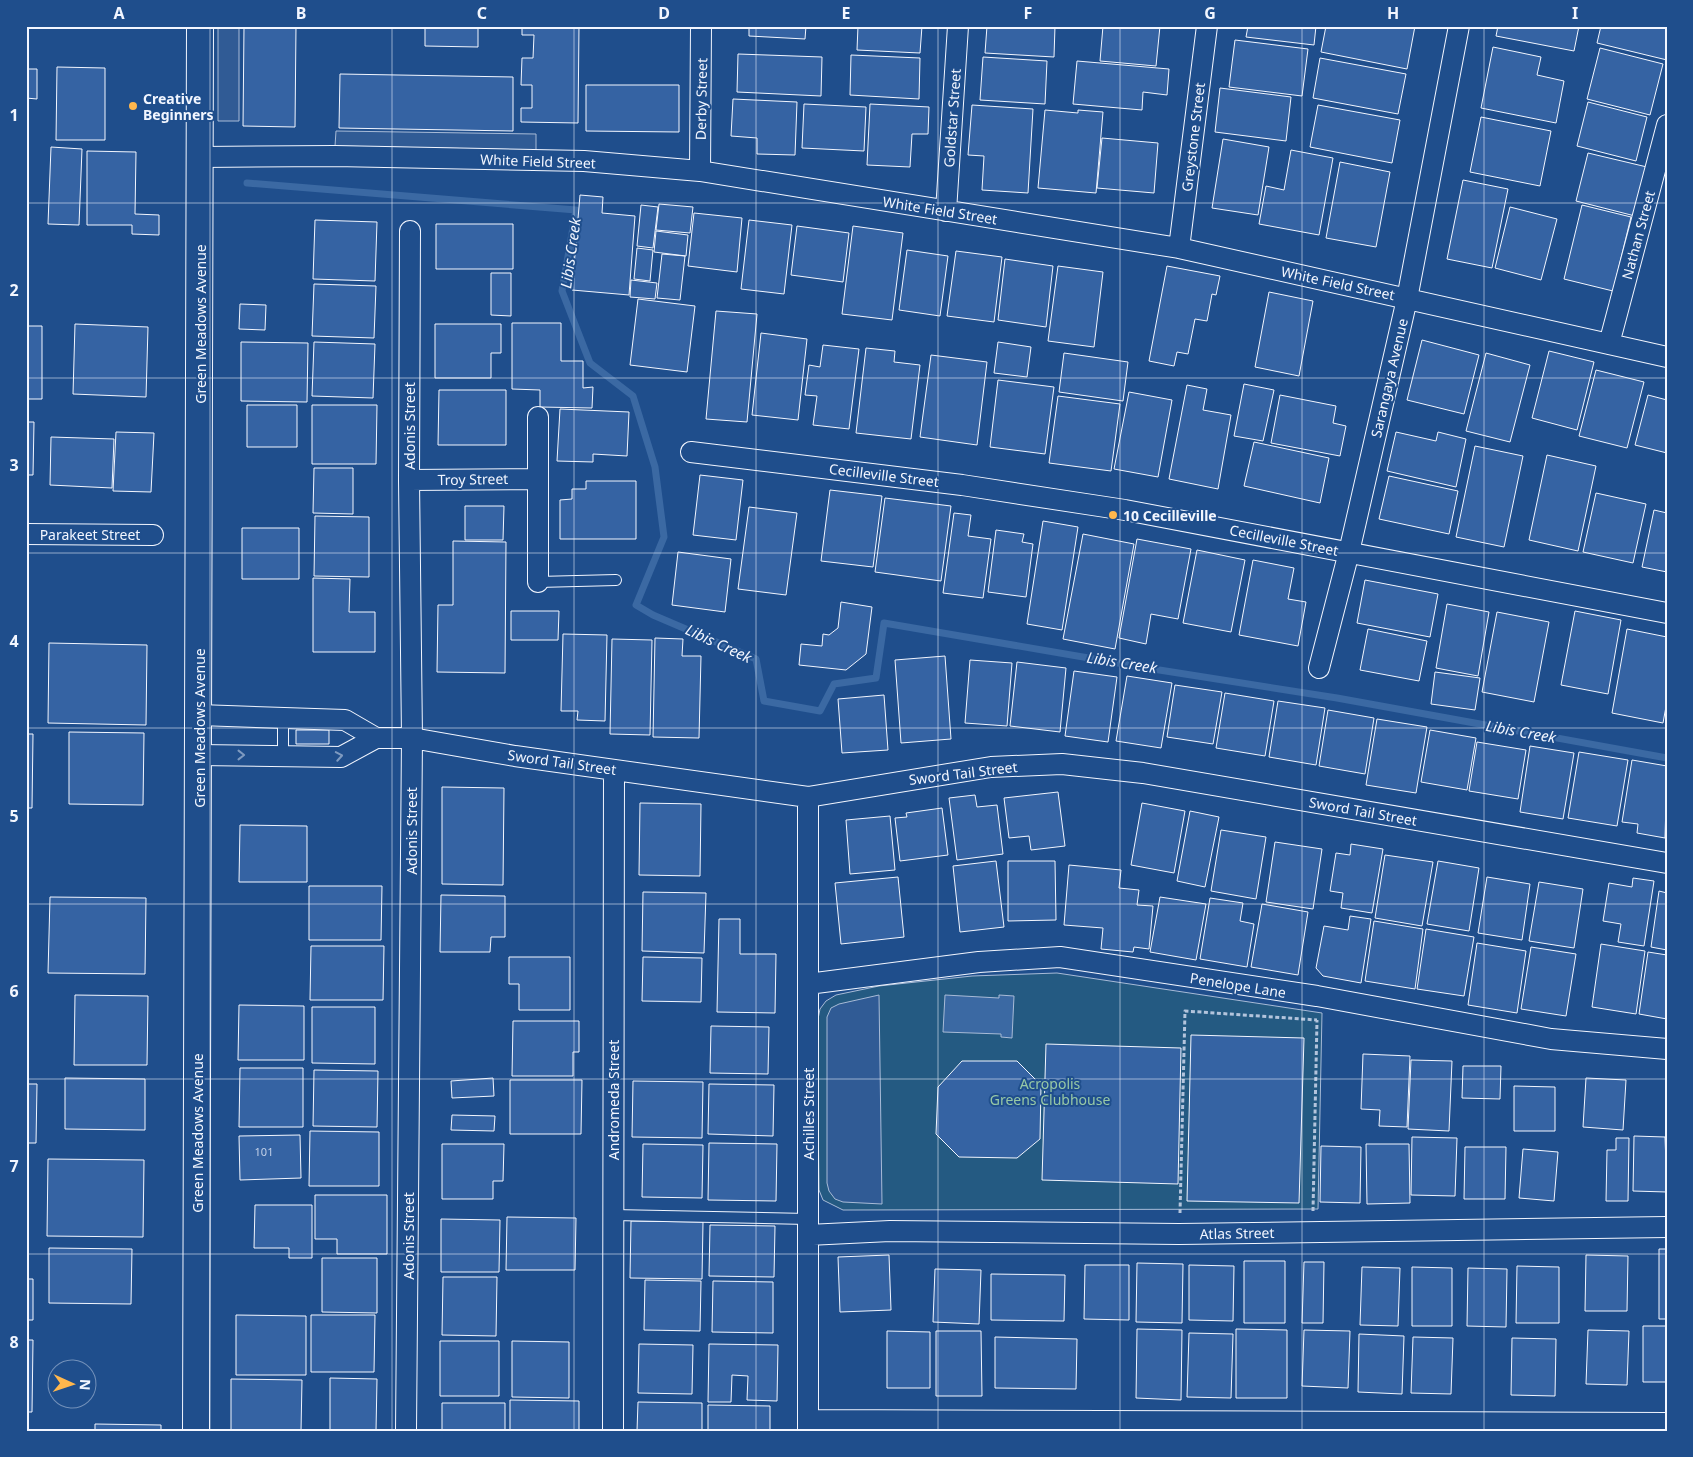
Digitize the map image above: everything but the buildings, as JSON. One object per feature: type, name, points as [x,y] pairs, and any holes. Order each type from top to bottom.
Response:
[{"type":"street","name":"Green Meadows Avenue","points":[[196,1431],[200,26]]},
{"type":"street","name":"Derby Street","points":[[700,171],[701,26]]},
{"type":"street","name":"Goldstar Street","points":[[946,211],[958,26]]},
{"type":"street","name":"Greystone Street","points":[[1178,248],[1206,26]]},
{"type":"street","name":"Sarangaya Avenue","points":[[1319,668],[1407,298],[1460,26]]},
{"type":"street","name":"Nathan Street","points":[[1609,344],[1667,125]]},
{"type":"street","name":"White Field Street","points":[[201,157],[335,156],[584,161],[700,171],[1178,248],[1667,357]]},
{"type":"street","name":"Adonis Street","points":[[406,1431],[412,738],[409,480],[410,231]]},
{"type":"street","points":[[538,417],[538,582]]},
{"type":"street","name":"Cecilleville Street","points":[[691,452],[981,488],[1124,510],[1667,613]]},
{"type":"street","name":"Troy Street","points":[[409,480],[538,479]]},
{"type":"street","name":"Parakeet Street","points":[[26,534],[153,535]]},
{"type":"street","points":[[199,715],[345,720],[376,738]]},
{"type":"street","name":"Sword Tail Street","points":[[199,755],[341,757],[376,738],[412,738],[515,756],[808,796],[991,767],[1062,764],[1143,773],[1667,863]]},
{"type":"street","name":"Andromeda Street","points":[[613,1431],[614,770]]},
{"type":"street","name":"Achilles Street","points":[[808,796],[808,1425]]},
{"type":"street","name":"Penelope Lane","points":[[808,984],[979,962],[1060,958],[1317,996],[1551,1040],[1667,1049]]},
{"type":"street","name":"Atlas Street","points":[[808,1227],[890,1231],[1179,1234],[1667,1227]]},
{"type":"street","points":[[808,1425],[1667,1423]]},
{"type":"lane","points":[[538,582],[616,580]]},
{"type":"lane","points":[[282,718],[282,755]]},
{"type":"lane","points":[[613,1215],[808,1227]]},
{"type":"path","points":[[1313,1232],[1317,996]]},
{"type":"path","points":[[1179,1234],[1185,1011],[1317,1020]]},
{"type":"green space","name":"Acropolis Greens Clubhouse","points":[[1057,973],[1322,1013],[1318,1209],[843,1210],[823,1200],[819,1190],[817,1024],[820,1009],[826,1001],[836,995],[879,986],[972,976]]},
{"type":"shaded area","points":[[218,26],[239,26],[239,121],[218,121]]},
{"type":"shaded area","points":[[336,131],[536,134],[536,150],[335,146]]},
{"type":"shaded area","points":[[879,995],[882,1204],[843,1202],[835,1199],[829,1191],[827,1183],[827,1017],[831,1008],[839,1004]]},
{"type":"shaded area","points":[[945,995],[999,998],[999,995],[1014,996],[1012,1038],[1001,1037],[1001,1034],[943,1032]]},
{"type":"waterway","name":"Libis Creek","points":[[247,183],[576,210],[562,291],[590,363],[633,396],[655,467],[664,537],[636,605],[653,615],[756,659],[764,701],[820,711],[834,684],[876,678],[884,623],[1337,698],[1667,758]]},
{"type":"place","name":"Creative Beginners","points":[[133,106]]},
{"type":"place","name":"10 Cecilleville","points":[[1113,515]]}]
